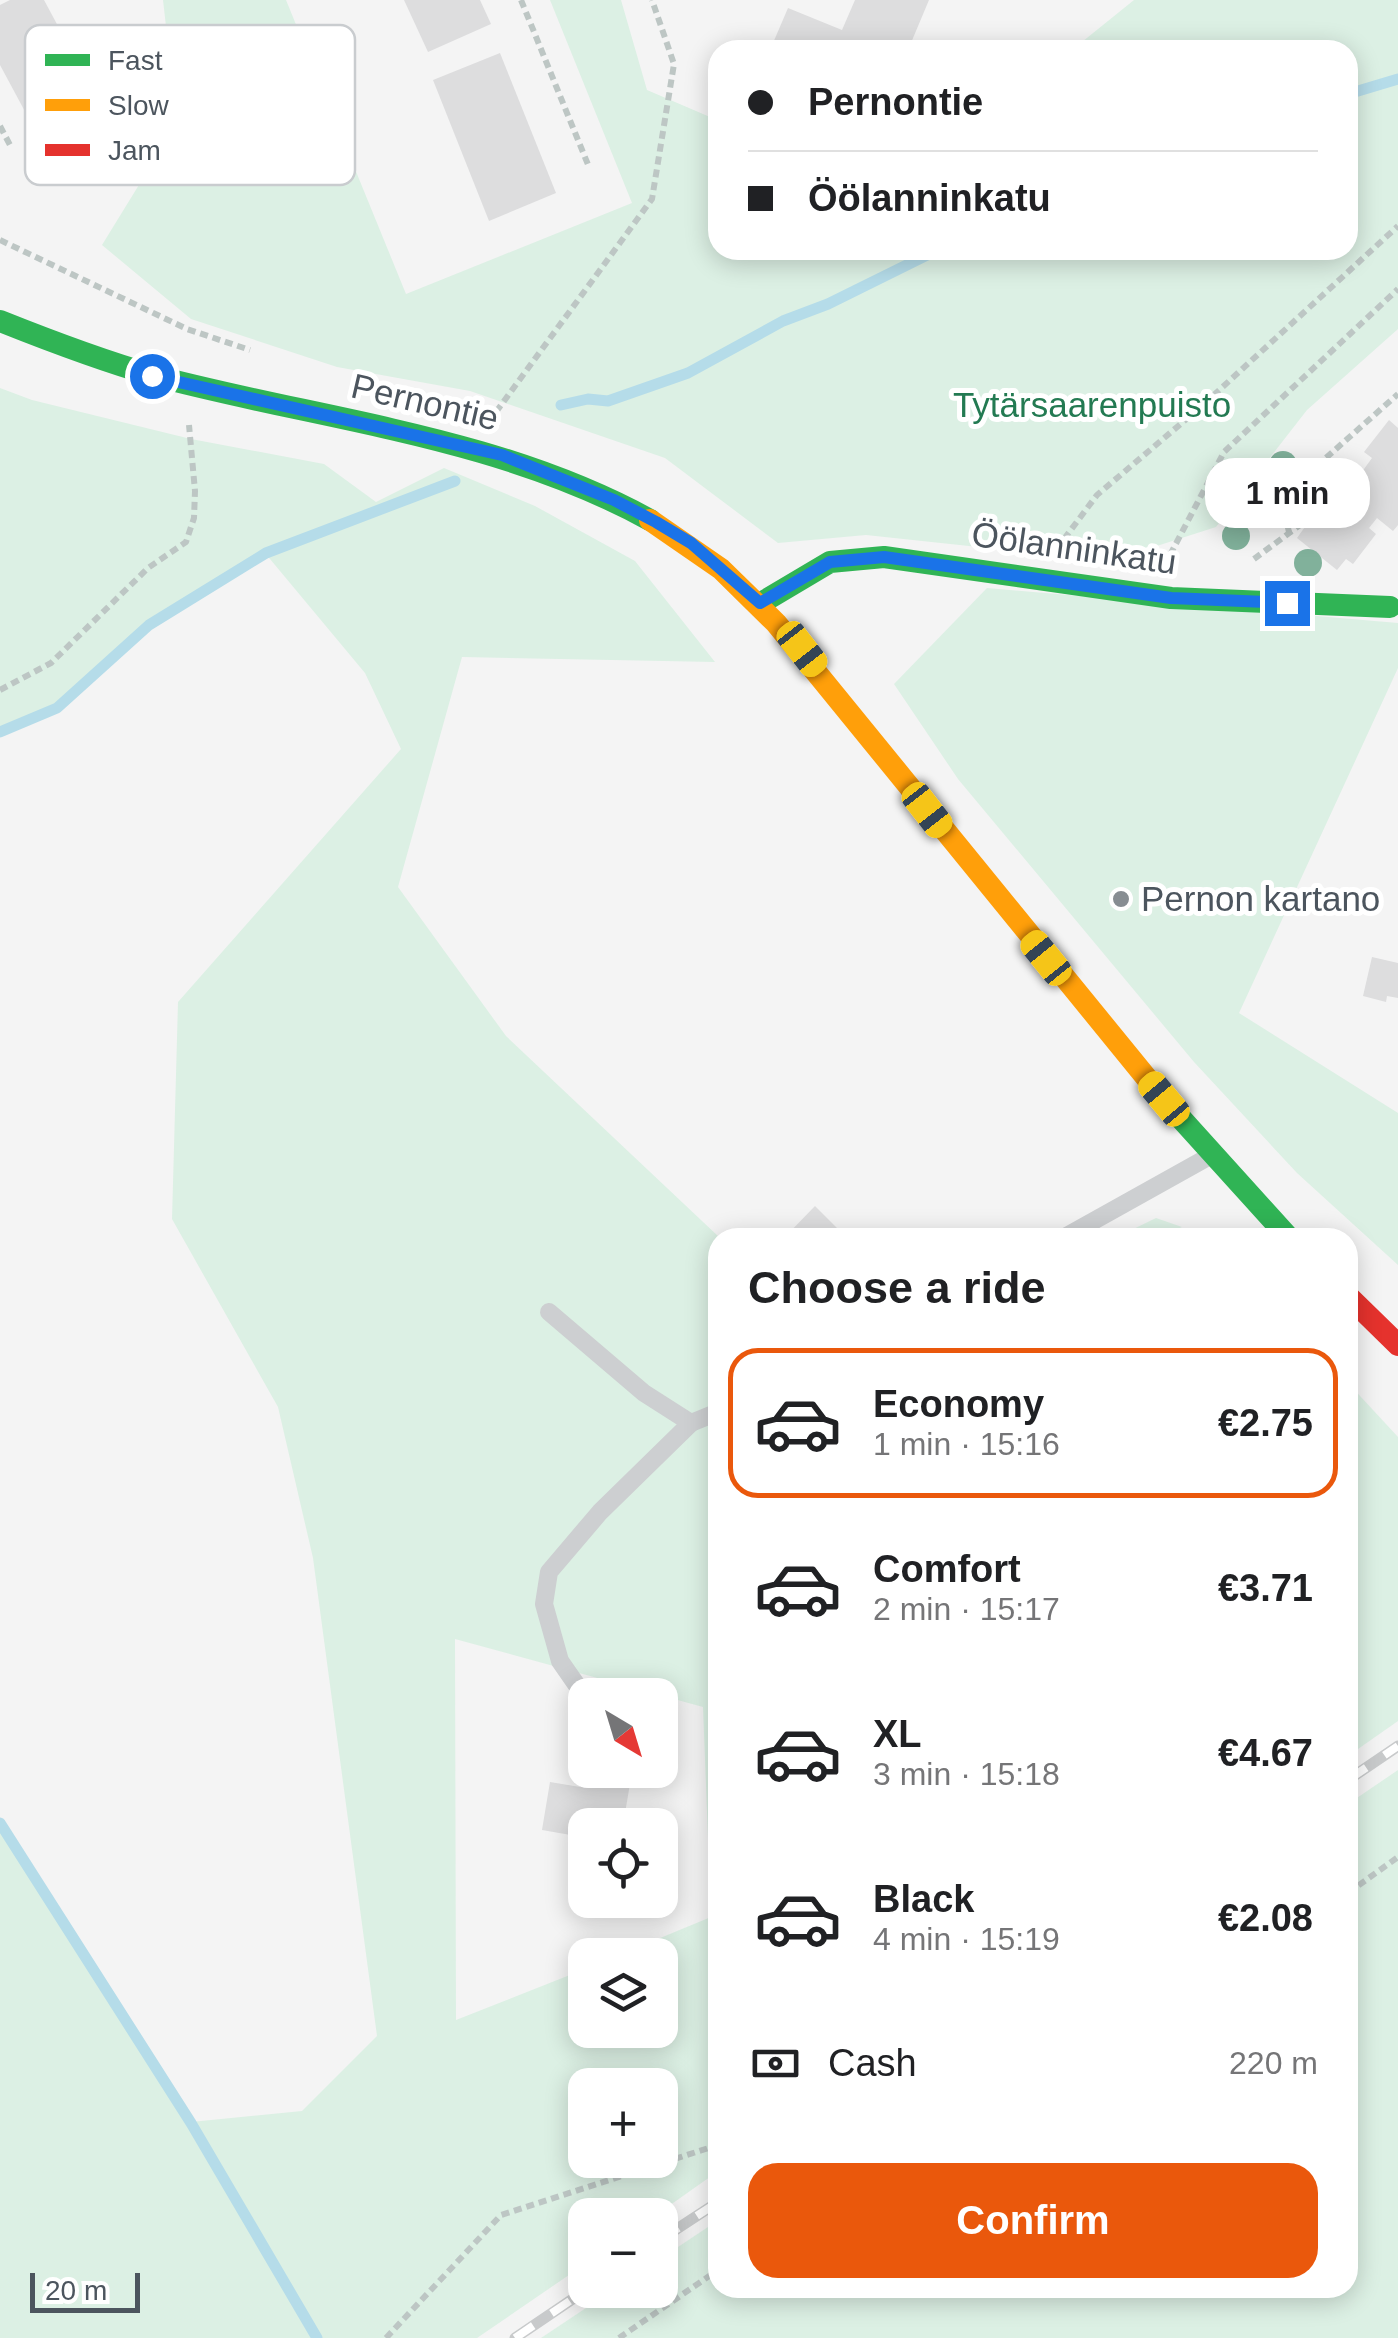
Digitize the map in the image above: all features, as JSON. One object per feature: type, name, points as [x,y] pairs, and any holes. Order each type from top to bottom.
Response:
[{"type":"street","name":"Pernontie","points":[[0,320],[45,342],[182,384],[502,455],[614,500],[691,543],[760,603],[802,649],[1000,901],[1210,1156],[1278,1228]]},
{"type":"street","name":"Öölanninkatu","points":[[760,603],[830,562],[884,557],[1157,596],[1390,607]]},
{"type":"street","points":[[1358,1306],[1398,1345]]},
{"type":"lane","points":[[1081,1228],[1210,1156]]},
{"type":"lane","points":[[548,1312],[644,1393],[692,1423]]},
{"type":"lane","points":[[572,1678],[560,1661],[544,1604],[549,1572],[600,1512],[692,1423],[708,1416]]},
{"type":"path","points":[[520,0],[589,167]]},
{"type":"path","points":[[490,419],[652,198],[674,64],[652,0]]},
{"type":"path","points":[[0,126],[10,145]]},
{"type":"path","points":[[1045,580],[1052,556],[1097,495],[1217,393],[1398,226]]},
{"type":"path","points":[[0,240],[187,328],[258,352]]},
{"type":"path","points":[[1157,596],[1163,570],[1224,452],[1398,290]]},
{"type":"path","points":[[0,690],[51,663],[148,568],[186,542],[194,518],[195,491],[182,384]]},
{"type":"path","points":[[1290,534],[1285,521],[1288,504],[1298,486],[1398,394]]},
{"type":"path","points":[[1358,1885],[1398,1857]]},
{"type":"path","points":[[386,2338],[501,2215],[708,2148]]},
{"type":"path","points":[[619,2338],[708,2277]]},
{"type":"green space","name":"Tytärsaarenpuisto","points":[[163,0],[286,0],[296,25],[166,25]]},
{"type":"green space","name":"Tytärsaarenpuisto","points":[[550,0],[621,0],[647,90],[708,116],[708,260],[1358,260],[1358,40],[1084,40],[1134,0],[1398,0],[1398,329],[1307,410],[1216,527],[1110,561],[866,535],[778,543],[665,458],[470,391],[337,367],[191,319],[102,245],[139,185],[355,185],[355,169],[406,294],[632,203]]},
{"type":"green space","points":[[0,388],[32,400],[191,439],[324,464],[376,502],[444,468],[535,506],[635,561],[715,662],[462,657],[398,887],[506,1036],[709,1228],[708,1838],[703,1707],[678,1700],[678,1678],[597,1678],[455,1639],[456,2020],[568,1976],[568,2048],[678,2048],[678,1938],[660,1938],[708,1918],[708,2178],[678,2199],[568,2198],[568,2276],[477,2338],[0,2338],[0,1823],[191,2122],[302,2111],[377,2036],[313,1558],[278,1407],[172,1219],[178,1002],[401,749],[365,673],[265,553],[149,625],[57,708],[0,732]]},
{"type":"green space","points":[[987,588],[1398,623],[1398,668],[1239,1013],[1398,1113],[1398,1265],[1297,1173],[1194,1062],[958,779],[894,684]]},
{"type":"green space","points":[[1156,1218],[1182,1227],[1180,1228],[1135,1228]]},
{"type":"green space","points":[[1358,1394],[1398,1437],[1398,1721],[1358,1749]]},
{"type":"green space","points":[[1398,1770],[1398,2338],[541,2338],[586,2308],[678,2308],[678,2247],[708,2227],[708,2298],[1358,2298],[1358,1797]]},
{"type":"building","points":[[10,0],[44,0],[57,25],[25,25],[25,112],[0,65],[0,5]]},
{"type":"building","points":[[404,0],[480,0],[491,24],[428,52]]},
{"type":"building","points":[[855,0],[929,0],[912,40],[774,40],[788,8],[842,30]]},
{"type":"building","points":[[500,53],[556,193],[489,221],[433,80]]},
{"type":"building","points":[[1389,420],[1398,428],[1398,525],[1393,531],[1377,518],[1369,528],[1376,534],[1353,564],[1346,559],[1337,570],[1297,538],[1307,524],[1299,518],[1323,487],[1331,493],[1350,469],[1359,476],[1372,458],[1364,452]]},
{"type":"building","points":[[1372,957],[1398,963],[1398,998],[1387,996],[1386,1002],[1363,996]]},
{"type":"building","points":[[815,1206],[837,1228],[794,1228]]},
{"type":"building","points":[[550,1782],[568,1788],[629,1788],[626,1808],[568,1808],[568,1835],[542,1830]]},
{"type":"waterway","points":[[1358,91],[1398,79]]},
{"type":"waterway","points":[[561,405],[588,399],[608,401],[688,373],[783,321],[828,304],[917,260]]},
{"type":"waterway","points":[[0,732],[57,708],[149,625],[266,553],[455,481]]},
{"type":"waterway","points":[[0,1823],[191,2123],[317,2338]]},
{"type":"railway","points":[[1358,1773],[1398,1746]]},
{"type":"railway","points":[[678,2228],[708,2209]]},
{"type":"railway","points":[[515,2338],[568,2302]]},
{"type":"traffic: fast","points":[[0,321],[152,375],[469,449],[591,491],[650,520]]},
{"type":"traffic: fast","points":[[761,603],[830,562],[884,557],[1171,598],[1390,607]]},
{"type":"traffic: fast","points":[[1167,1103],[1280,1228]]},
{"type":"traffic: slow","points":[[650,520],[721,569],[776,623],[1167,1103]]},
{"type":"traffic: jam","points":[[1358,1306],[1398,1345]]},
{"type":"place","name":"Pernon kartano","points":[[1121,899]]},
{"type":"route","points":[[152,376],[502,455],[614,500],[656,522],[691,543],[760,603],[830,562],[884,557],[1171,598],[1287,603]]}]
